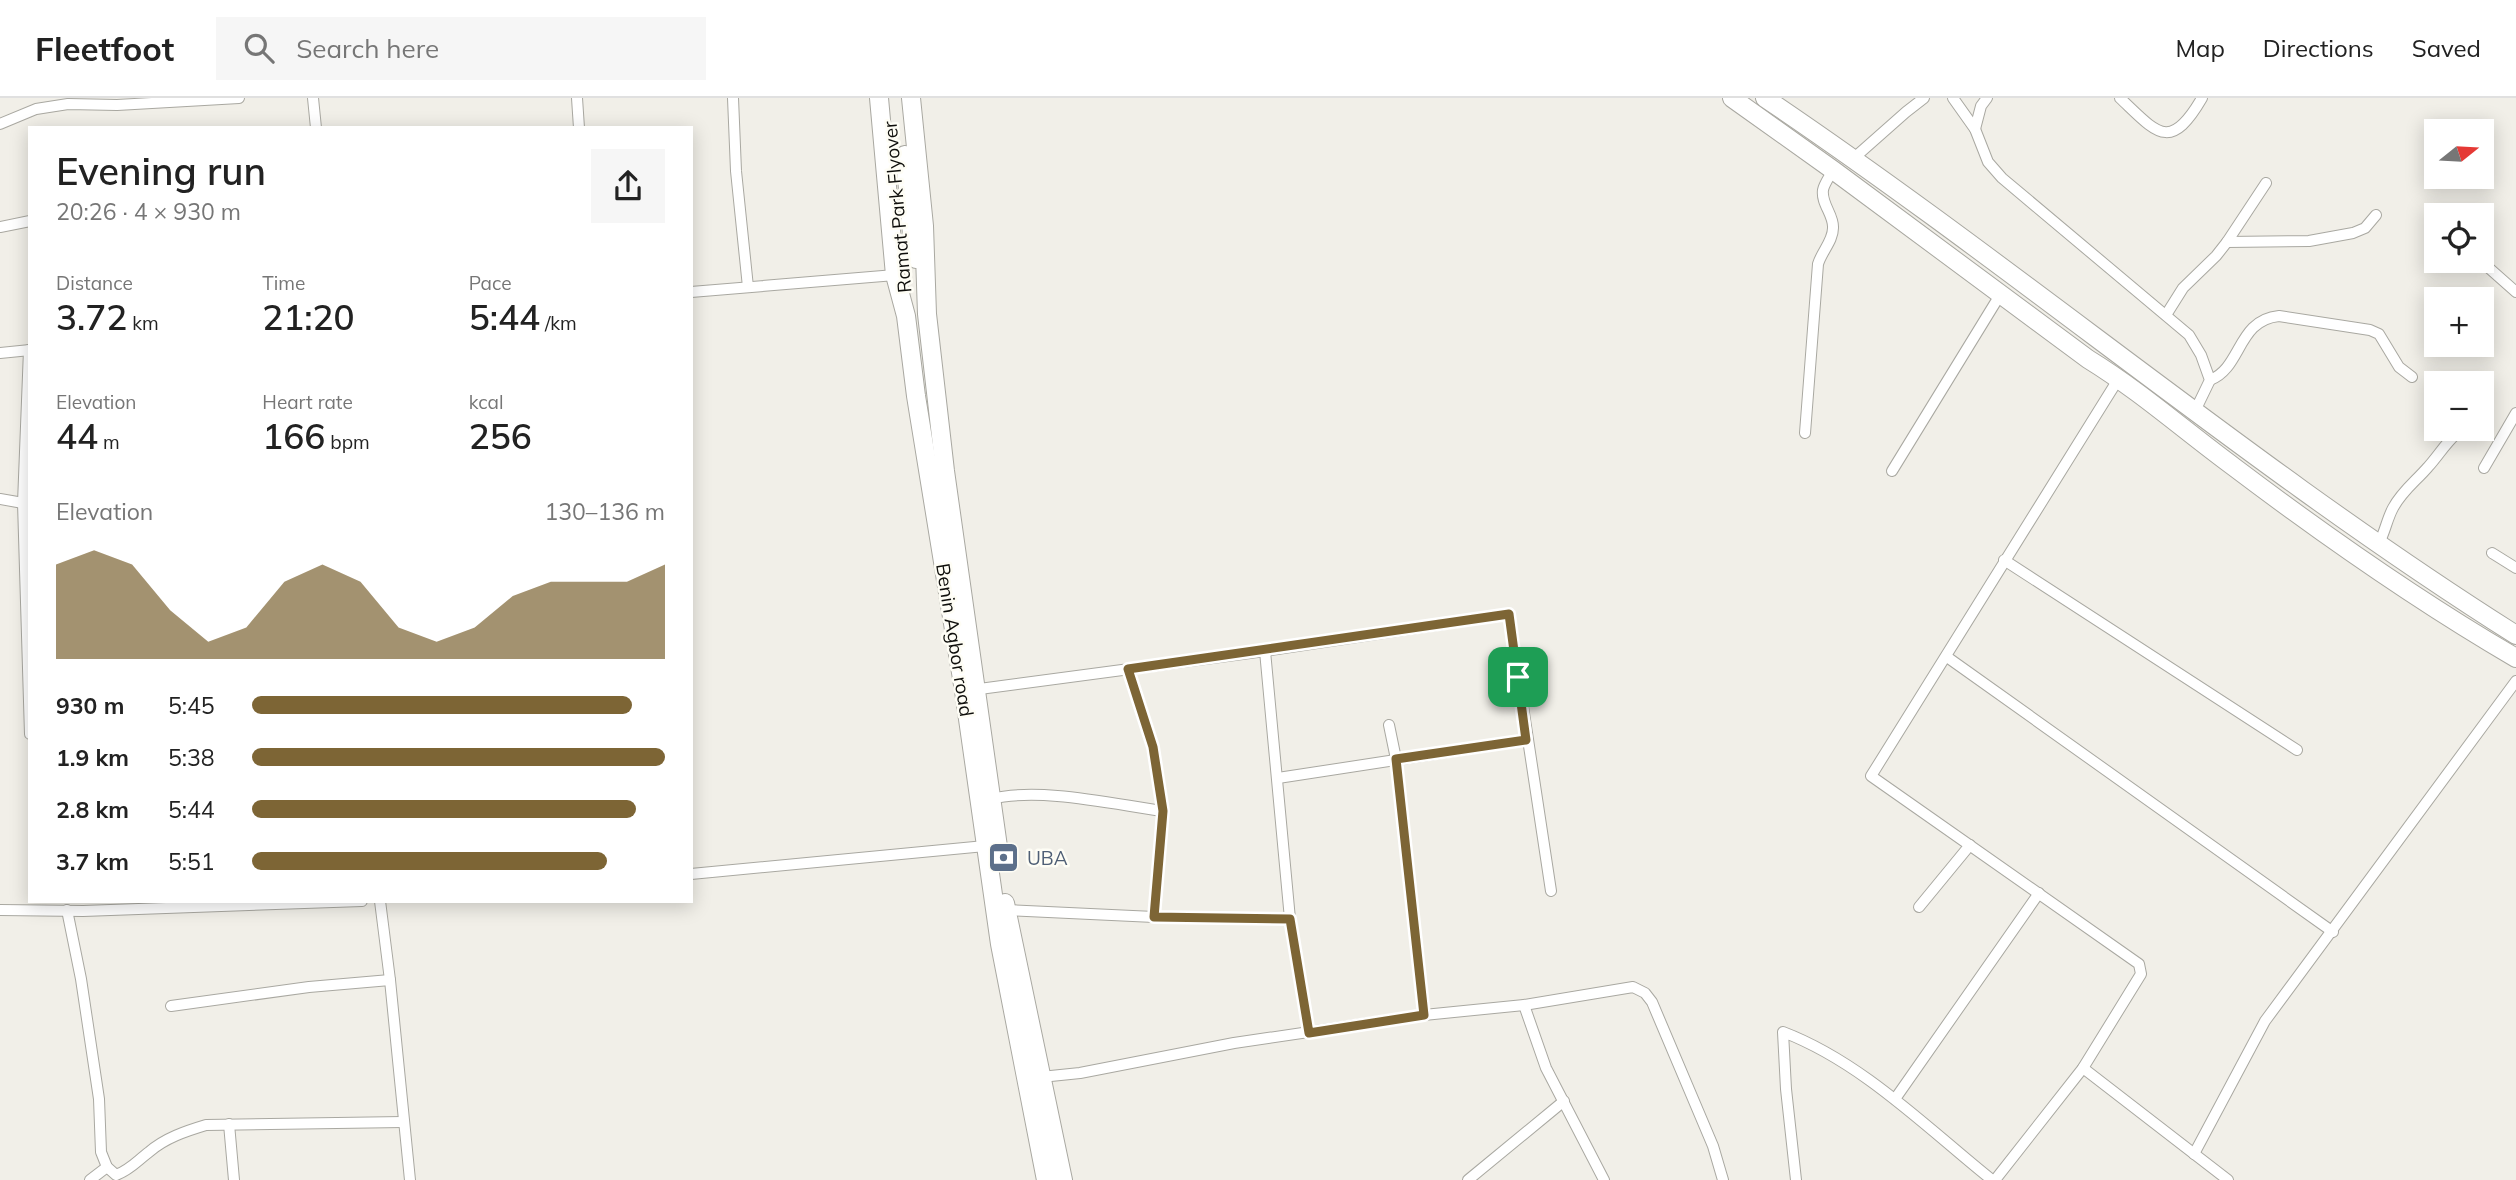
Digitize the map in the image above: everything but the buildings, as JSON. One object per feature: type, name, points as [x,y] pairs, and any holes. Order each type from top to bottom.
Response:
[{"type":"highway","name":"Benin Agbor road","points":[[879,98],[895,275],[906,316],[916,396],[991,799],[1006,910],[1041,1077],[1049,1180]]},
{"type":"highway","name":"Ramat Park Flyover","points":[[888,98],[906,316]]},
{"type":"highway","name":"Ramat Park Flyover","points":[[900,98],[912,234],[927,314]]},
{"type":"highway","name":"Benin Agbor road","points":[[911,98],[924,226],[927,314],[985,846],[1000,944],[1049,1180]]},
{"type":"highway","points":[[1732,98],[2119,379],[2232,466],[2432,607],[2516,658]]},
{"type":"highway","points":[[1765,98],[1854,158],[2195,411],[2379,543],[2516,635]]},
{"type":"street","points":[[0,124],[49,102],[117,105],[239,98]]},
{"type":"street","points":[[313,98],[316,126]]},
{"type":"street","points":[[577,98],[579,126]]},
{"type":"street","points":[[733,98],[736,171],[748,287]]},
{"type":"street","points":[[1854,158],[1924,98]]},
{"type":"street","points":[[1953,98],[1975,129],[1988,162],[2002,178],[2189,335],[2201,355],[2210,380]]},
{"type":"street","points":[[1975,129],[1981,106],[1987,98]]},
{"type":"street","points":[[2120,98],[2151,127],[2167,132],[2183,127],[2202,98]]},
{"type":"street","points":[[1805,433],[1818,264],[1821,252],[1831,240],[1834,225],[1824,202],[1823,189],[1833,170]]},
{"type":"street","points":[[2166,315],[2183,288],[2227,242],[2266,183]]},
{"type":"street","points":[[2227,242],[2309,241],[2353,233],[2365,228],[2376,215]]},
{"type":"street","points":[[0,227],[28,221]]},
{"type":"street","points":[[2494,273],[2516,292]]},
{"type":"street","points":[[693,292],[895,275]]},
{"type":"street","points":[[1892,471],[2000,295]]},
{"type":"street","points":[[2195,411],[2210,380],[2224,369],[2254,325],[2269,317],[2279,316],[2370,330],[2379,334],[2399,367],[2412,377]]},
{"type":"street","points":[[0,353],[28,350]]},
{"type":"street","points":[[28,376],[23,503],[28,668]]},
{"type":"street","points":[[1796,1180],[1783,1032],[1810,1042],[1895,1099],[1978,1176],[1993,1180],[2083,1068],[2141,974],[2139,964],[1871,776],[2119,379]]},
{"type":"street","points":[[2484,468],[2516,413]]},
{"type":"street","points":[[2379,543],[2391,511],[2403,491],[2428,467],[2448,441]]},
{"type":"street","points":[[0,499],[23,503]]},
{"type":"street","points":[[2492,553],[2516,568]]},
{"type":"street","points":[[2004,560],[2297,750]]},
{"type":"street","points":[[970,690],[1265,651],[1509,614],[1551,891]]},
{"type":"street","points":[[1265,651],[1290,919],[1309,1033]]},
{"type":"street","points":[[1947,657],[2333,932]]},
{"type":"street","points":[[1128,669],[1153,747],[1163,811],[1154,917]]},
{"type":"street","points":[[2194,1154],[2265,1021],[2516,681]]},
{"type":"street","points":[[1389,725],[1396,759],[1424,1015]]},
{"type":"street","points":[[1278,778],[1526,740]]},
{"type":"street","points":[[991,799],[1010,795],[1065,798],[1163,811]]},
{"type":"street","points":[[1919,907],[1970,845]]},
{"type":"street","points":[[693,874],[985,846]]},
{"type":"street","points":[[1895,1099],[2039,893]]},
{"type":"street","points":[[0,910],[43,905],[83,911],[306,903]]},
{"type":"street","points":[[380,903],[410,1180]]},
{"type":"street","points":[[67,910],[81,979],[99,1099],[101,1152],[107,1167],[116,1175],[129,1170],[150,1151],[180,1133],[206,1125],[403,1122]]},
{"type":"street","points":[[1006,910],[1154,917],[1290,919]]},
{"type":"street","points":[[171,1006],[309,986],[390,980]]},
{"type":"street","points":[[1041,1077],[1080,1073],[1234,1043],[1424,1015],[1524,1005],[1633,987],[1645,993],[1652,1002],[1713,1146],[1723,1180]]},
{"type":"street","points":[[1524,1005],[1546,1068],[1604,1180]]},
{"type":"street","points":[[2083,1068],[2228,1180]]},
{"type":"street","points":[[1468,1180],[1563,1101]]},
{"type":"street","points":[[229,1124],[234,1180]]},
{"type":"street","points":[[90,1180],[107,1167]]},
{"type":"place","name":"UBA","points":[[1004,858]]},
{"type":"route","points":[[1509,614],[1518,677],[1526,740],[1396,759],[1424,1015],[1309,1033],[1290,919],[1154,917],[1163,811],[1153,747],[1128,669],[1509,614]]}]
